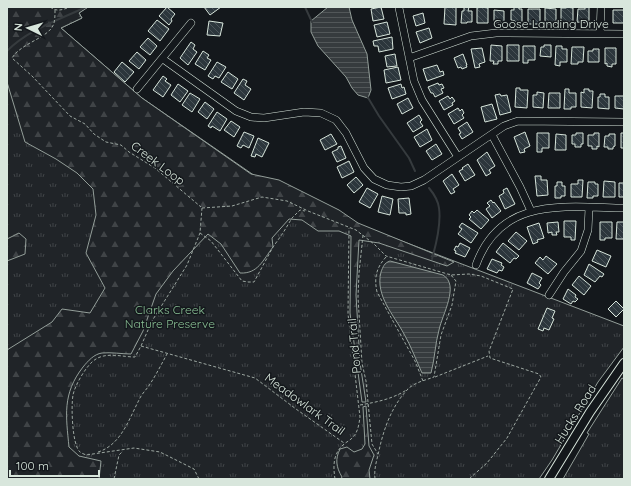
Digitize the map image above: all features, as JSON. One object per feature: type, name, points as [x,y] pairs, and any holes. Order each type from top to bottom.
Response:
[{"type":"main road","name":"Hucks Road","points":[[549,479],[594,406],[624,363]]},
{"type":"street","points":[[600,34],[601,7]]},
{"type":"street","points":[[399,8],[414,81],[422,100],[458,157]]},
{"type":"street","points":[[137,89],[191,23]]},
{"type":"street","name":"Goose Landing Drive","points":[[409,58],[471,36],[496,32],[624,34]]},
{"type":"street","points":[[163,59],[236,111],[251,117],[264,118],[304,112],[321,114],[336,120],[346,133],[364,168],[374,179],[387,185],[401,187],[411,186],[424,180],[504,126],[518,121],[624,122]]},
{"type":"street","points":[[492,135],[520,186],[531,211]]},
{"type":"street","points":[[476,265],[480,252],[498,230],[512,219],[531,211],[551,208],[624,208]]},
{"type":"street","points":[[549,295],[564,272],[581,251],[588,230],[589,208]]},
{"type":"path","points":[[50,7],[59,11],[70,7]]},
{"type":"path","name":"Creek Loop","points":[[55,10],[54,25],[51,30],[24,45],[16,51],[12,58],[32,76],[70,116],[85,124],[94,134],[106,142],[121,145],[129,152],[155,168],[202,208]]},
{"type":"path","points":[[199,479],[194,469],[160,452],[134,448],[86,455],[81,453],[77,448],[73,428],[73,393],[87,368],[96,359],[107,356],[135,357],[152,321],[187,265],[200,232],[202,208],[232,206],[262,197],[287,201],[356,230],[363,234],[386,256],[451,275],[475,275],[513,290],[489,351],[489,356],[490,358],[539,374],[541,377],[507,438],[487,463],[469,479]]},
{"type":"path","points":[[200,232],[211,241],[242,281],[254,282],[264,262],[292,218],[300,210],[308,211]]},
{"type":"path","name":"Pond Trail","points":[[335,479],[333,469],[335,456],[339,448],[353,438],[358,430],[360,417],[348,314],[350,228]]},
{"type":"path","name":"Pond Trail","points":[[363,234],[358,297],[362,363],[366,381],[372,444],[378,454]]},
{"type":"path","points":[[386,256],[379,265],[376,275],[375,285],[377,292],[415,361],[423,381]]},
{"type":"path","points":[[434,377],[441,335],[452,304],[456,281],[451,275]]},
{"type":"path","name":"Meadowlark Trail","points":[[141,346],[255,378],[345,443]]},
{"type":"path","points":[[96,453],[106,450],[126,427],[139,399],[167,354]]},
{"type":"path","name":"Pond Trail","points":[[375,479],[375,469],[384,429],[395,405],[409,388],[423,381],[489,356]]},
{"type":"path","points":[[359,405],[368,404],[401,394],[409,388]]},
{"type":"path","points":[[114,479],[119,455],[123,450]]},
{"type":"green space","points":[[7,7],[88,7],[79,13],[82,18],[61,28],[142,98],[251,174],[279,180],[339,210],[358,223],[454,262],[447,266],[379,243],[359,240],[356,295],[360,363],[366,402],[362,402],[350,313],[351,236],[339,231],[318,231],[302,220],[289,219],[272,238],[273,247],[260,265],[256,269],[246,273],[240,273],[221,244],[208,234],[173,271],[156,294],[143,331],[131,354],[102,353],[96,355],[89,360],[76,377],[67,406],[69,447],[79,456],[101,461],[99,479],[7,479],[7,350],[52,322],[62,309],[90,313],[105,288],[86,253],[96,215],[93,189],[77,173],[56,159],[25,142],[7,82]]},
{"type":"green space","name":"Clarks Creek Nature Preserve","points":[[88,7],[79,13],[82,18],[61,28],[142,98],[284,196],[624,326],[624,347],[598,382],[552,460],[539,479],[7,479],[7,32]]},
{"type":"green space","points":[[19,233],[26,239],[25,254],[7,261],[7,239]]},
{"type":"green space","points":[[622,378],[624,379],[624,479],[563,479],[589,434],[587,433]]},
{"type":"green space","points":[[366,406],[369,446],[374,455],[369,470],[370,479],[341,479],[342,477],[338,470],[337,463],[337,456],[340,449],[347,447],[354,452],[362,449],[365,444],[363,407]]},
{"type":"shaded area","points":[[328,7],[349,7],[352,20],[367,54],[371,90],[368,98],[358,95],[346,77],[318,46],[311,32],[311,21]]},
{"type":"shaded area","points":[[390,261],[443,275],[448,280],[450,293],[438,335],[431,373],[422,373],[407,339],[386,305],[383,297],[380,281],[381,272],[385,264]]},
{"type":"building","points":[[167,7],[175,14],[169,25],[159,16]]},
{"type":"building","points":[[204,7],[221,7],[210,15]]},
{"type":"building","points":[[381,7],[384,19],[373,21],[371,9]]},
{"type":"building","points":[[445,7],[456,7],[456,25],[444,24]]},
{"type":"building","points":[[464,7],[469,7],[468,11],[472,11],[472,22],[461,23],[462,11],[464,11]]},
{"type":"building","points":[[514,7],[519,7],[519,9],[522,9],[522,23],[515,23],[515,21],[511,20],[511,10],[514,10]]},
{"type":"building","points":[[585,7],[589,7],[589,23],[577,22],[578,9],[585,9]]},
{"type":"building","points":[[477,8],[488,8],[488,23],[477,23]]},
{"type":"building","points":[[545,8],[556,9],[556,24],[545,24]]},
{"type":"building","points":[[561,8],[573,8],[573,22],[561,23]]},
{"type":"building","points":[[528,9],[540,9],[540,24],[528,24]]},
{"type":"building","points":[[494,10],[504,11],[504,23],[494,23]]},
{"type":"building","points":[[613,10],[624,10],[624,23],[613,23]]},
{"type":"building","points":[[423,13],[425,23],[416,26],[413,16]]},
{"type":"building","points":[[157,20],[169,29],[160,41],[148,31]]},
{"type":"building","points":[[209,21],[223,23],[220,36],[207,35]]},
{"type":"building","points":[[387,22],[390,34],[377,37],[374,25]]},
{"type":"building","points":[[429,28],[432,38],[420,43],[416,32]]},
{"type":"building","points":[[392,37],[393,49],[379,52],[378,46],[374,46],[373,41]]},
{"type":"building","points":[[148,38],[157,46],[150,55],[140,47]]},
{"type":"building","points":[[191,42],[195,45],[193,49],[197,52],[188,65],[180,58]]},
{"type":"building","points":[[491,45],[502,46],[502,61],[498,61],[498,64],[493,64],[494,61],[490,61]]},
{"type":"building","points":[[507,45],[519,45],[519,61],[507,61]]},
{"type":"building","points":[[544,45],[551,45],[551,57],[540,56],[541,47],[544,47]]},
{"type":"building","points":[[523,46],[535,46],[535,60],[528,60],[528,63],[523,63]]},
{"type":"building","points":[[556,46],[562,46],[562,49],[567,49],[567,62],[560,62],[560,66],[555,65]]},
{"type":"building","points":[[572,47],[584,47],[583,62],[571,64]]},
{"type":"building","points":[[482,48],[485,62],[479,64],[480,67],[475,68],[471,49]]},
{"type":"building","points":[[605,48],[616,48],[616,64],[612,64],[612,67],[607,66],[607,63],[605,64]]},
{"type":"building","points":[[593,49],[599,49],[599,62],[588,62],[588,51],[593,51]]},
{"type":"building","points":[[203,51],[209,55],[207,58],[211,60],[205,70],[195,64]]},
{"type":"building","points":[[137,52],[146,60],[139,69],[129,61]]},
{"type":"building","points":[[395,54],[397,66],[387,67],[385,56]]},
{"type":"building","points":[[463,54],[467,67],[462,69],[461,67],[458,68],[454,58]]},
{"type":"building","points":[[122,62],[134,72],[125,82],[114,72]]},
{"type":"building","points":[[217,62],[226,67],[219,78],[215,76],[213,79],[208,76]]},
{"type":"building","points":[[437,65],[440,72],[443,71],[444,75],[427,81],[423,69]]},
{"type":"building","points":[[398,67],[401,80],[386,83],[384,70]]},
{"type":"building","points":[[228,72],[238,79],[232,89],[221,82]]},
{"type":"building","points":[[163,76],[167,79],[165,81],[171,85],[163,97],[153,90]]},
{"type":"building","points":[[243,79],[247,81],[245,85],[251,89],[244,100],[234,93]]},
{"type":"building","points":[[438,83],[439,85],[442,84],[444,88],[441,89],[443,93],[435,97],[428,87]]},
{"type":"building","points":[[178,84],[188,91],[180,102],[171,95]]},
{"type":"building","points":[[401,84],[402,88],[404,87],[406,94],[392,99],[388,88]]},
{"type":"building","points":[[516,88],[520,88],[520,90],[528,90],[527,108],[515,107]]},
{"type":"building","points":[[565,89],[569,89],[569,93],[576,93],[576,107],[564,109]]},
{"type":"building","points":[[584,89],[593,91],[592,108],[581,107],[581,92],[584,93]]},
{"type":"building","points":[[537,92],[544,93],[543,108],[533,107],[533,95],[537,95]]},
{"type":"building","points":[[190,93],[200,99],[192,112],[182,105]]},
{"type":"building","points":[[549,93],[560,93],[560,108],[548,108]]},
{"type":"building","points":[[500,94],[501,96],[507,95],[511,112],[500,115],[495,95]]},
{"type":"building","points":[[600,94],[605,94],[605,97],[609,97],[609,109],[598,108],[598,97],[600,97]]},
{"type":"building","points":[[448,96],[450,99],[452,97],[455,101],[452,103],[453,105],[444,110],[439,101]]},
{"type":"building","points":[[615,96],[624,96],[624,109],[615,108]]},
{"type":"building","points":[[408,98],[413,108],[402,114],[397,104]]},
{"type":"building","points":[[205,102],[214,109],[207,119],[198,112]]},
{"type":"building","points":[[492,104],[497,119],[485,122],[481,107]]},
{"type":"building","points":[[458,108],[460,111],[462,109],[464,113],[462,115],[464,118],[454,124],[448,114]]},
{"type":"building","points":[[217,112],[227,119],[220,131],[212,126],[211,128],[208,126]]},
{"type":"building","points":[[419,115],[422,120],[420,122],[423,126],[413,132],[407,123]]},
{"type":"building","points":[[231,121],[240,127],[234,137],[224,130]]},
{"type":"building","points":[[467,122],[473,132],[462,139],[458,128]]},
{"type":"building","points":[[427,129],[432,140],[420,147],[414,137]]},
{"type":"building","points":[[244,132],[254,136],[249,148],[243,145],[241,148],[237,146]]},
{"type":"building","points":[[525,132],[530,146],[524,149],[525,152],[520,153],[514,137]]},
{"type":"building","points":[[537,133],[549,133],[549,148],[542,148],[542,152],[537,152]]},
{"type":"building","points":[[576,133],[583,133],[583,144],[581,144],[581,147],[575,147],[575,144],[572,144],[572,135],[576,135]]},
{"type":"building","points":[[594,133],[599,133],[599,147],[597,146],[597,149],[592,149],[592,146],[588,146],[588,135],[594,135]]},
{"type":"building","points":[[621,133],[624,133],[624,148],[621,148]]},
{"type":"building","points":[[331,134],[337,144],[325,150],[320,140]]},
{"type":"building","points":[[556,134],[566,135],[566,150],[555,150]]},
{"type":"building","points":[[609,134],[615,134],[615,146],[613,149],[604,147],[605,136],[609,136]]},
{"type":"building","points":[[258,138],[269,143],[262,157],[256,154],[255,157],[251,156]]},
{"type":"building","points":[[436,144],[442,154],[432,160],[426,151]]},
{"type":"building","points":[[341,146],[346,158],[337,162],[332,152]]},
{"type":"building","points":[[487,152],[495,166],[489,170],[491,173],[486,176],[477,160]]},
{"type":"building","points":[[349,161],[354,172],[342,178],[337,167]]},
{"type":"building","points":[[468,164],[475,175],[465,181],[459,171]]},
{"type":"building","points":[[452,174],[459,185],[453,189],[455,192],[451,194],[443,181]]},
{"type":"building","points":[[535,176],[541,176],[541,180],[547,180],[548,195],[537,196]]},
{"type":"building","points":[[356,177],[363,185],[354,193],[347,185]]},
{"type":"building","points":[[578,180],[583,180],[582,197],[571,197],[571,184],[578,184]]},
{"type":"building","points":[[604,181],[615,182],[615,197],[603,197]]},
{"type":"building","points":[[557,182],[562,182],[562,186],[565,186],[565,196],[561,196],[561,198],[555,198],[555,186],[557,186]]},
{"type":"building","points":[[588,182],[595,182],[595,184],[598,184],[598,196],[587,198]]},
{"type":"building","points":[[619,183],[624,183],[624,197],[619,197]]},
{"type":"building","points":[[367,188],[378,194],[370,208],[359,202]]},
{"type":"building","points":[[507,188],[515,204],[505,209],[499,196],[504,193],[503,190]]},
{"type":"building","points":[[382,196],[393,199],[390,215],[378,212]]},
{"type":"building","points":[[409,198],[411,214],[406,215],[406,213],[399,213],[398,199]]},
{"type":"building","points":[[491,200],[501,211],[492,218],[486,209],[490,206],[487,203]]},
{"type":"building","points":[[477,210],[489,220],[481,229],[469,219],[471,217],[469,215],[472,211],[474,213]]},
{"type":"building","points":[[564,221],[576,221],[575,240],[571,240],[571,237],[564,237]]},
{"type":"building","points":[[558,222],[559,232],[556,232],[557,235],[552,235],[552,232],[548,233],[547,223]]},
{"type":"building","points":[[600,222],[612,222],[612,238],[600,240]]},
{"type":"building","points":[[617,222],[624,222],[624,239],[616,239]]},
{"type":"building","points":[[462,223],[478,233],[471,243],[458,234],[462,229],[459,227]]},
{"type":"building","points":[[539,223],[544,238],[537,240],[538,242],[533,244],[527,227]]},
{"type":"building","points":[[516,232],[527,241],[519,250],[508,241]]},
{"type":"building","points":[[460,243],[470,248],[465,257],[455,253],[456,251],[454,250],[456,246],[458,247]]},
{"type":"building","points":[[503,243],[519,256],[516,259],[514,258],[510,263],[496,252]]},
{"type":"building","points":[[597,250],[611,256],[606,267],[592,261]]},
{"type":"building","points":[[546,256],[557,264],[548,274],[535,263],[540,257],[543,260]]},
{"type":"building","points":[[492,259],[502,263],[501,265],[504,267],[502,271],[499,270],[497,273],[487,269]]},
{"type":"building","points":[[589,264],[604,274],[595,282],[584,275]]},
{"type":"building","points":[[532,273],[542,278],[539,283],[541,285],[538,289],[527,283]]},
{"type":"building","points":[[579,276],[591,286],[584,295],[572,285]]},
{"type":"building","points":[[568,289],[576,295],[575,297],[578,299],[575,302],[573,301],[571,304],[563,299]]},
{"type":"building","points":[[616,301],[624,309],[616,317],[608,309]]},
{"type":"building","points":[[547,308],[555,311],[552,318],[554,319],[549,330],[544,328],[543,331],[538,329]]},
{"type":"waterway","points":[[7,51],[16,43],[35,31],[86,7]]},
{"type":"waterway","points":[[305,7],[312,22]]},
{"type":"waterway","points":[[367,96],[379,116],[409,158],[415,171]]},
{"type":"waterway","points":[[429,188],[437,200],[439,214],[438,234],[432,259]]}]
